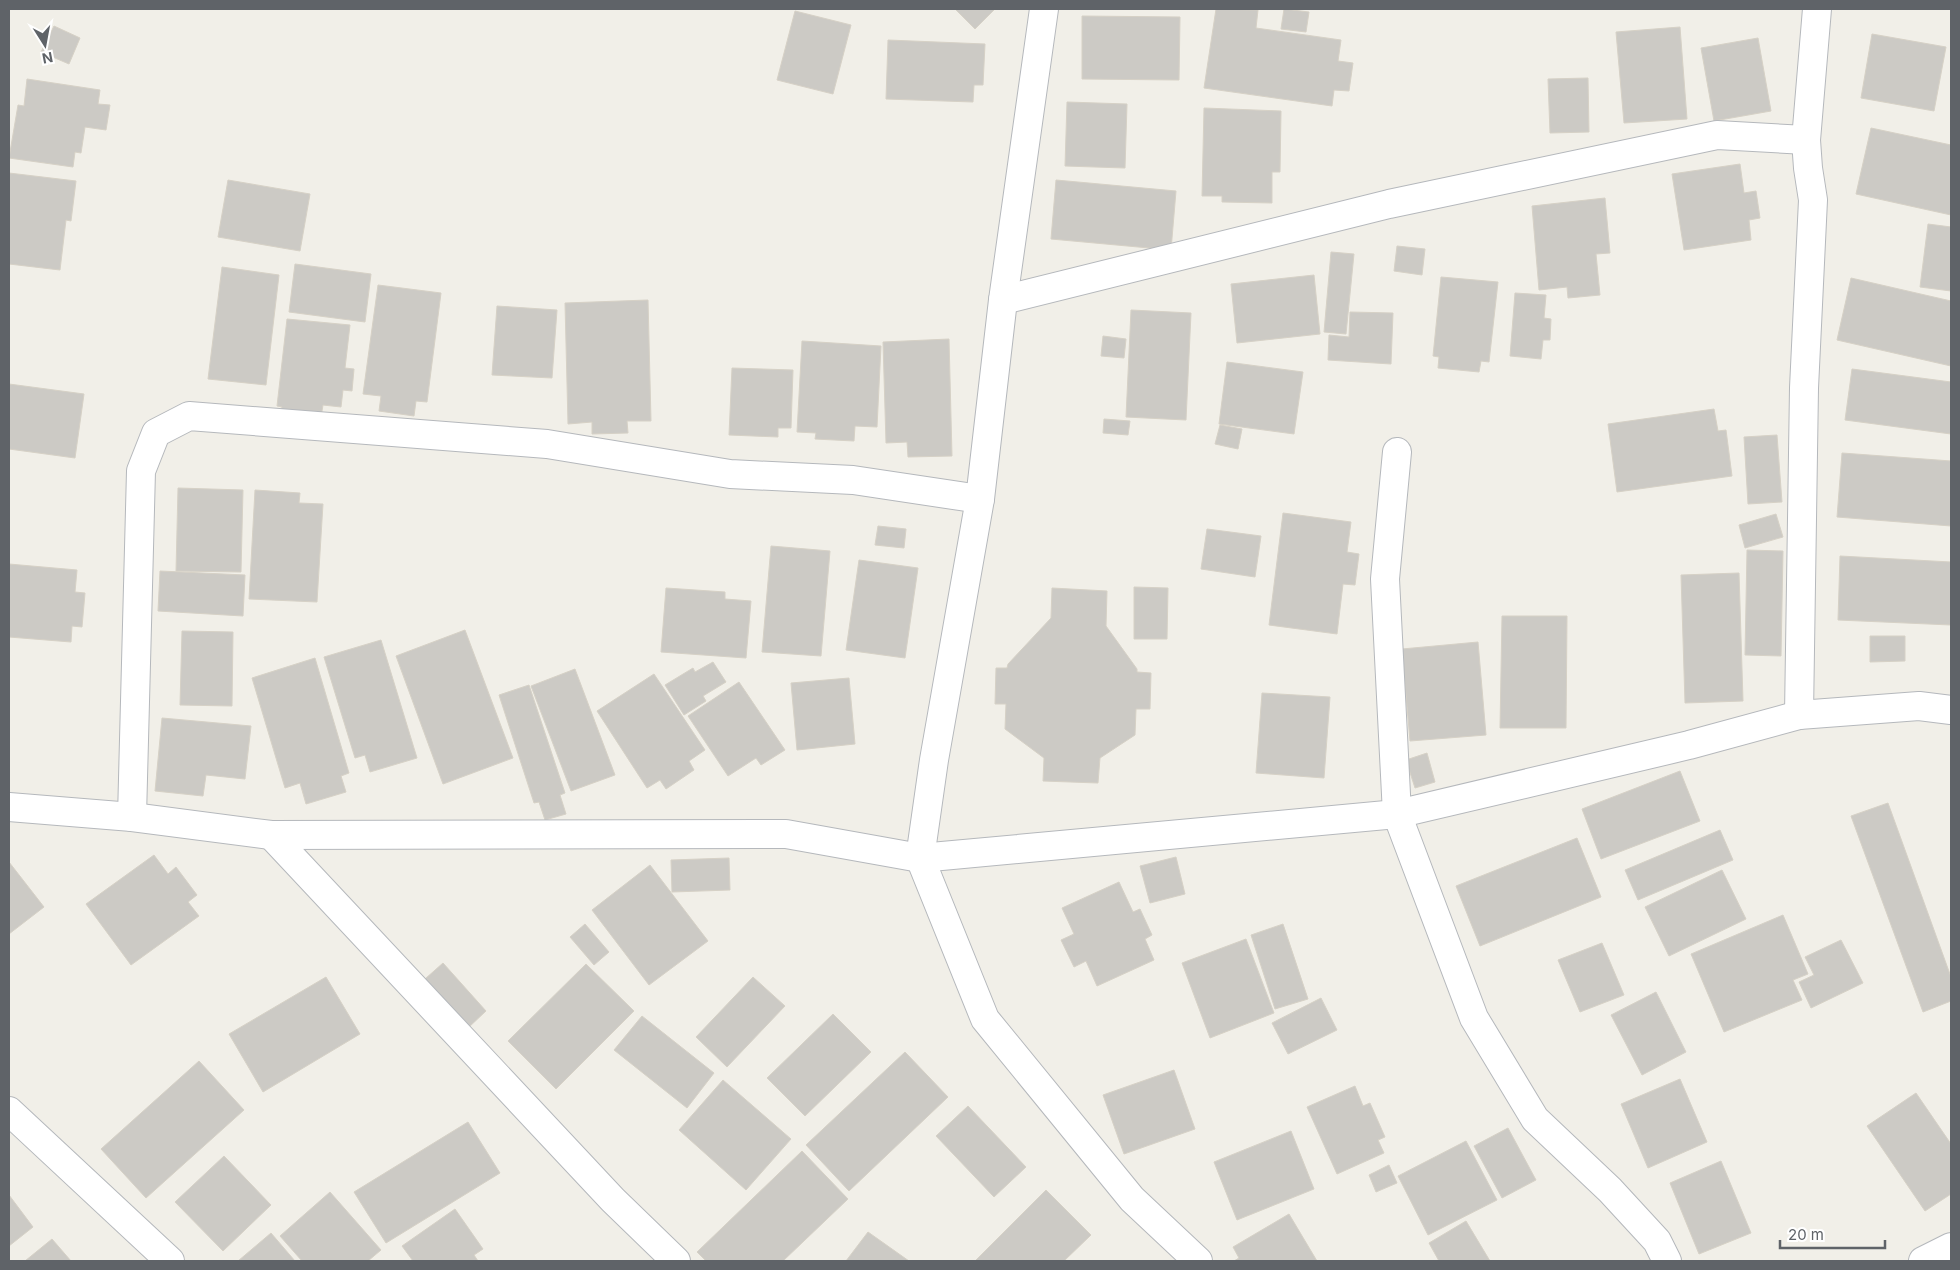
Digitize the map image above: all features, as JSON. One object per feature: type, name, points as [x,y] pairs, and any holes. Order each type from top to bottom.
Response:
[{"type":"street","points":[[1044,9],[1003,300],[980,500],[934,760],[920,858],[985,1019],[1132,1199],[1198,1261]]},
{"type":"street","points":[[1799,715],[1804,388],[1813,200],[1806,140],[1817,9]]},
{"type":"street","points":[[1003,300],[1389,204],[1717,134],[1806,140]]},
{"type":"street","points":[[132,817],[141,471],[156,433],[189,416],[547,444],[730,474],[853,480],[980,500]]},
{"type":"street","points":[[1396,452],[1385,579],[1397,814],[1474,1018],[1535,1119],[1610,1190],[1657,1240],[1667,1261]]},
{"type":"street","points":[[9,806],[132,817],[270,836],[786,834],[920,858],[1397,814],[1689,745],[1799,715],[1919,706],[1951,710]]},
{"type":"street","points":[[270,836],[613,1200],[676,1261]]},
{"type":"street","points":[[9,1111],[170,1261]]},
{"type":"street","points":[[1923,1261],[1951,1248]]},
{"type":"building","points":[[955,9],[995,9],[975,29]]},
{"type":"building","points":[[1216,9],[1258,10],[1256,28],[1341,40],[1338,61],[1353,63],[1349,91],[1334,90],[1332,106],[1204,88]]},
{"type":"building","points":[[1284,9],[1309,12],[1306,32],[1281,29]]},
{"type":"building","points":[[795,11],[851,25],[833,94],[777,80]]},
{"type":"building","points":[[1082,16],[1180,17],[1179,80],[1082,79]]},
{"type":"building","points":[[54,26],[80,38],[69,64],[41,52]]},
{"type":"building","points":[[1680,27],[1687,119],[1624,123],[1616,32]]},
{"type":"building","points":[[1872,34],[1946,47],[1934,111],[1861,98]]},
{"type":"building","points":[[1758,38],[1771,111],[1714,121],[1701,48]]},
{"type":"building","points":[[888,40],[985,44],[983,85],[974,85],[973,102],[886,99]]},
{"type":"building","points":[[1588,78],[1589,132],[1550,133],[1548,79]]},
{"type":"building","points":[[27,79],[100,90],[98,104],[110,105],[106,130],[85,127],[81,153],[75,152],[73,167],[9,158],[18,105],[24,106]]},
{"type":"building","points":[[1067,102],[1127,104],[1125,168],[1065,166]]},
{"type":"building","points":[[1204,108],[1281,111],[1280,172],[1272,172],[1272,203],[1222,202],[1222,196],[1202,196]]},
{"type":"building","points":[[1871,128],[1951,145],[1951,215],[1856,194]]},
{"type":"building","points":[[1740,164],[1744,193],[1756,191],[1760,218],[1749,220],[1751,240],[1684,250],[1672,174]]},
{"type":"building","points":[[9,173],[76,181],[71,221],[66,220],[60,270],[9,264]]},
{"type":"building","points":[[228,180],[310,194],[300,251],[218,237]]},
{"type":"building","points":[[1056,180],[1176,191],[1171,250],[1051,239]]},
{"type":"building","points":[[1605,198],[1610,253],[1596,254],[1600,295],[1568,298],[1567,287],[1539,290],[1532,206]]},
{"type":"building","points":[[1928,224],[1951,227],[1951,291],[1920,287]]},
{"type":"building","points":[[1397,246],[1425,249],[1422,275],[1394,271]]},
{"type":"building","points":[[1331,252],[1354,254],[1346,334],[1324,332]]},
{"type":"building","points":[[295,264],[371,274],[365,322],[289,312]]},
{"type":"building","points":[[222,267],[279,275],[266,385],[208,379]]},
{"type":"building","points":[[1314,275],[1320,334],[1237,343],[1231,284]]},
{"type":"building","points":[[1441,277],[1498,282],[1489,362],[1481,361],[1479,372],[1438,368],[1439,357],[1433,356]]},
{"type":"building","points":[[1851,278],[1951,301],[1951,366],[1837,340]]},
{"type":"building","points":[[378,285],[441,293],[427,402],[416,401],[414,416],[379,411],[381,396],[363,394]]},
{"type":"building","points":[[1515,293],[1546,295],[1544,318],[1551,319],[1550,340],[1543,340],[1541,359],[1510,356]]},
{"type":"building","points":[[648,300],[651,421],[627,421],[628,433],[592,434],[592,422],[568,424],[565,303]]},
{"type":"building","points":[[497,306],[557,310],[552,378],[492,375]]},
{"type":"building","points":[[1131,310],[1191,313],[1186,420],[1126,417]]},
{"type":"building","points":[[1350,312],[1393,313],[1391,364],[1328,360],[1329,335],[1349,337]]},
{"type":"building","points":[[287,319],[350,325],[345,368],[354,369],[352,391],[343,390],[341,407],[323,405],[321,417],[281,413],[282,407],[277,406]]},
{"type":"building","points":[[1103,336],[1126,339],[1124,358],[1101,356]]},
{"type":"building","points":[[949,339],[952,456],[908,457],[907,442],[886,443],[883,342]]},
{"type":"building","points":[[802,341],[881,346],[877,427],[855,426],[854,441],[815,439],[816,433],[797,432]]},
{"type":"building","points":[[1227,362],[1303,372],[1294,434],[1219,424]]},
{"type":"building","points":[[732,368],[793,370],[791,428],[778,428],[778,437],[729,435]]},
{"type":"building","points":[[1852,369],[1951,382],[1951,434],[1845,420]]},
{"type":"building","points":[[9,384],[84,394],[75,458],[9,449]]},
{"type":"building","points":[[1714,409],[1718,431],[1726,430],[1732,476],[1617,492],[1608,424]]},
{"type":"building","points":[[1104,419],[1130,421],[1128,435],[1103,433]]},
{"type":"building","points":[[1220,425],[1242,429],[1238,449],[1215,444]]},
{"type":"building","points":[[1777,435],[1782,502],[1748,504],[1744,437]]},
{"type":"building","points":[[1842,453],[1951,461],[1951,526],[1837,517]]},
{"type":"building","points":[[178,488],[243,490],[241,572],[176,571]]},
{"type":"building","points":[[255,490],[300,493],[299,503],[323,504],[317,602],[249,599]]},
{"type":"building","points":[[1283,513],[1351,522],[1347,552],[1359,554],[1355,585],[1343,584],[1337,634],[1269,625]]},
{"type":"building","points":[[1776,514],[1783,537],[1745,548],[1739,525]]},
{"type":"building","points":[[878,526],[906,529],[904,548],[875,545]]},
{"type":"building","points":[[1207,529],[1261,536],[1255,577],[1201,569]]},
{"type":"building","points":[[771,546],[830,551],[821,656],[762,652]]},
{"type":"building","points":[[1747,550],[1783,551],[1781,656],[1745,655]]},
{"type":"building","points":[[1840,556],[1951,562],[1951,625],[1838,620]]},
{"type":"building","points":[[859,560],[918,568],[905,658],[846,650]]},
{"type":"building","points":[[9,564],[77,570],[75,592],[85,593],[82,627],[72,626],[71,642],[9,637]]},
{"type":"building","points":[[160,571],[245,575],[243,616],[158,611]]},
{"type":"building","points":[[1739,573],[1743,701],[1685,703],[1681,575]]},
{"type":"building","points":[[1134,587],[1168,588],[1167,639],[1134,639]]},
{"type":"building","points":[[666,588],[725,592],[725,599],[751,601],[746,658],[661,652]]},
{"type":"building","points":[[1052,588],[1107,591],[1106,626],[1137,669],[1137,672],[1151,673],[1150,709],[1136,709],[1135,735],[1100,758],[1098,783],[1043,781],[1044,758],[1005,729],[1006,704],[995,704],[996,668],[1007,668],[1008,664],[1051,618]]},
{"type":"building","points":[[1502,616],[1567,616],[1566,728],[1500,728]]},
{"type":"building","points":[[465,630],[513,758],[443,784],[396,656]]},
{"type":"building","points":[[182,631],[233,632],[232,706],[180,705]]},
{"type":"building","points":[[1870,636],[1905,636],[1905,661],[1870,662]]},
{"type":"building","points":[[381,640],[417,758],[370,772],[365,755],[355,758],[324,657]]},
{"type":"building","points":[[1478,642],[1486,735],[1410,741],[1402,649]]},
{"type":"building","points":[[315,658],[349,773],[341,776],[346,792],[306,804],[300,783],[285,788],[252,678]]},
{"type":"building","points":[[713,662],[726,682],[703,696],[706,701],[684,715],[665,685],[693,668],[695,672]]},
{"type":"building","points":[[575,669],[615,775],[571,791],[531,686]]},
{"type":"building","points":[[654,674],[705,750],[689,761],[694,770],[666,789],[660,780],[647,788],[597,711]]},
{"type":"building","points":[[849,678],[855,744],[797,750],[791,683]]},
{"type":"building","points":[[739,682],[785,750],[761,765],[756,758],[728,776],[688,716]]},
{"type":"building","points":[[529,685],[565,793],[560,795],[566,814],[545,820],[539,802],[534,803],[499,695]]},
{"type":"building","points":[[1262,693],[1330,697],[1324,778],[1256,773]]},
{"type":"building","points":[[162,718],[251,726],[245,779],[206,775],[203,796],[155,791]]},
{"type":"building","points":[[1427,753],[1435,782],[1415,788],[1406,760]]},
{"type":"building","points":[[1680,771],[1700,821],[1601,859],[1582,809]]},
{"type":"building","points":[[1888,803],[1951,977],[1951,1001],[1923,1012],[1851,816]]},
{"type":"building","points":[[1720,830],[1733,860],[1638,900],[1625,870]]},
{"type":"building","points":[[1577,838],[1601,897],[1480,946],[1456,886]]},
{"type":"building","points":[[154,855],[168,874],[176,867],[197,895],[188,902],[199,916],[131,965],[86,904]]},
{"type":"building","points":[[1176,857],[1185,894],[1150,903],[1140,866]]},
{"type":"building","points":[[729,858],[730,890],[672,892],[671,860]]},
{"type":"building","points":[[9,862],[44,907],[9,934]]},
{"type":"building","points":[[650,865],[708,941],[649,985],[592,910]]},
{"type":"building","points":[[1722,870],[1746,919],[1669,956],[1645,907]]},
{"type":"building","points":[[1119,882],[1133,912],[1140,909],[1152,935],[1145,939],[1154,960],[1097,986],[1086,961],[1074,967],[1061,940],[1074,934],[1062,908]]},
{"type":"building","points":[[1783,915],[1808,974],[1793,980],[1802,1000],[1724,1032],[1691,954]]},
{"type":"building","points":[[585,924],[609,952],[594,965],[570,937]]},
{"type":"building","points":[[1283,924],[1308,999],[1275,1009],[1251,935]]},
{"type":"building","points":[[1246,939],[1274,1013],[1210,1038],[1182,963]]},
{"type":"building","points":[[1841,940],[1863,983],[1811,1008],[1799,982],[1814,975],[1805,957]]},
{"type":"building","points":[[1602,943],[1624,995],[1580,1012],[1558,960]]},
{"type":"building","points":[[443,963],[486,1011],[468,1028],[425,979]]},
{"type":"building","points":[[586,964],[634,1011],[556,1089],[508,1041]]},
{"type":"building","points":[[326,977],[360,1034],[263,1092],[229,1034]]},
{"type":"building","points":[[753,977],[785,1006],[727,1067],[696,1037]]},
{"type":"building","points":[[1656,992],[1686,1052],[1642,1075],[1611,1015]]},
{"type":"building","points":[[1321,998],[1337,1030],[1288,1054],[1272,1023]]},
{"type":"building","points":[[833,1014],[871,1052],[805,1116],[767,1078]]},
{"type":"building","points":[[642,1016],[714,1073],[687,1108],[614,1050]]},
{"type":"building","points":[[905,1052],[948,1097],[849,1191],[806,1145]]},
{"type":"building","points":[[199,1061],[244,1110],[146,1198],[101,1149]]},
{"type":"building","points":[[1174,1070],[1195,1129],[1124,1154],[1103,1095]]},
{"type":"building","points":[[1680,1079],[1707,1142],[1648,1168],[1621,1104]]},
{"type":"building","points":[[723,1080],[791,1139],[746,1190],[679,1130]]},
{"type":"building","points":[[1355,1086],[1363,1106],[1370,1103],[1385,1137],[1378,1140],[1384,1153],[1337,1174],[1307,1107]]},
{"type":"building","points":[[1916,1093],[1951,1144],[1951,1194],[1925,1211],[1867,1126]]},
{"type":"building","points":[[968,1106],[1026,1167],[994,1197],[936,1136]]},
{"type":"building","points":[[468,1122],[500,1173],[386,1243],[354,1192]]},
{"type":"building","points":[[1508,1128],[1536,1180],[1502,1198],[1474,1146]]},
{"type":"building","points":[[1291,1131],[1314,1189],[1237,1220],[1214,1162]]},
{"type":"building","points":[[1466,1141],[1497,1200],[1428,1235],[1398,1176]]},
{"type":"building","points":[[802,1151],[848,1199],[783,1261],[706,1261],[697,1252]]},
{"type":"building","points":[[224,1156],[271,1205],[223,1251],[175,1202]]},
{"type":"building","points":[[1721,1161],[1751,1233],[1699,1254],[1670,1183]]},
{"type":"building","points":[[1389,1165],[1397,1183],[1376,1192],[1369,1175]]},
{"type":"building","points":[[1046,1190],[1091,1235],[1064,1261],[975,1261]]},
{"type":"building","points":[[330,1192],[381,1250],[368,1261],[302,1261],[280,1236]]},
{"type":"building","points":[[9,1195],[33,1227],[9,1246]]},
{"type":"building","points":[[455,1209],[483,1249],[474,1255],[478,1261],[413,1261],[402,1246]]},
{"type":"building","points":[[1289,1214],[1317,1261],[1234,1261],[1239,1258],[1233,1247]]},
{"type":"building","points":[[1466,1221],[1490,1261],[1439,1261],[1429,1243]]},
{"type":"building","points":[[868,1232],[909,1261],[846,1261]]},
{"type":"building","points":[[271,1233],[295,1261],[238,1261]]},
{"type":"building","points":[[52,1239],[71,1261],[25,1261]]}]
